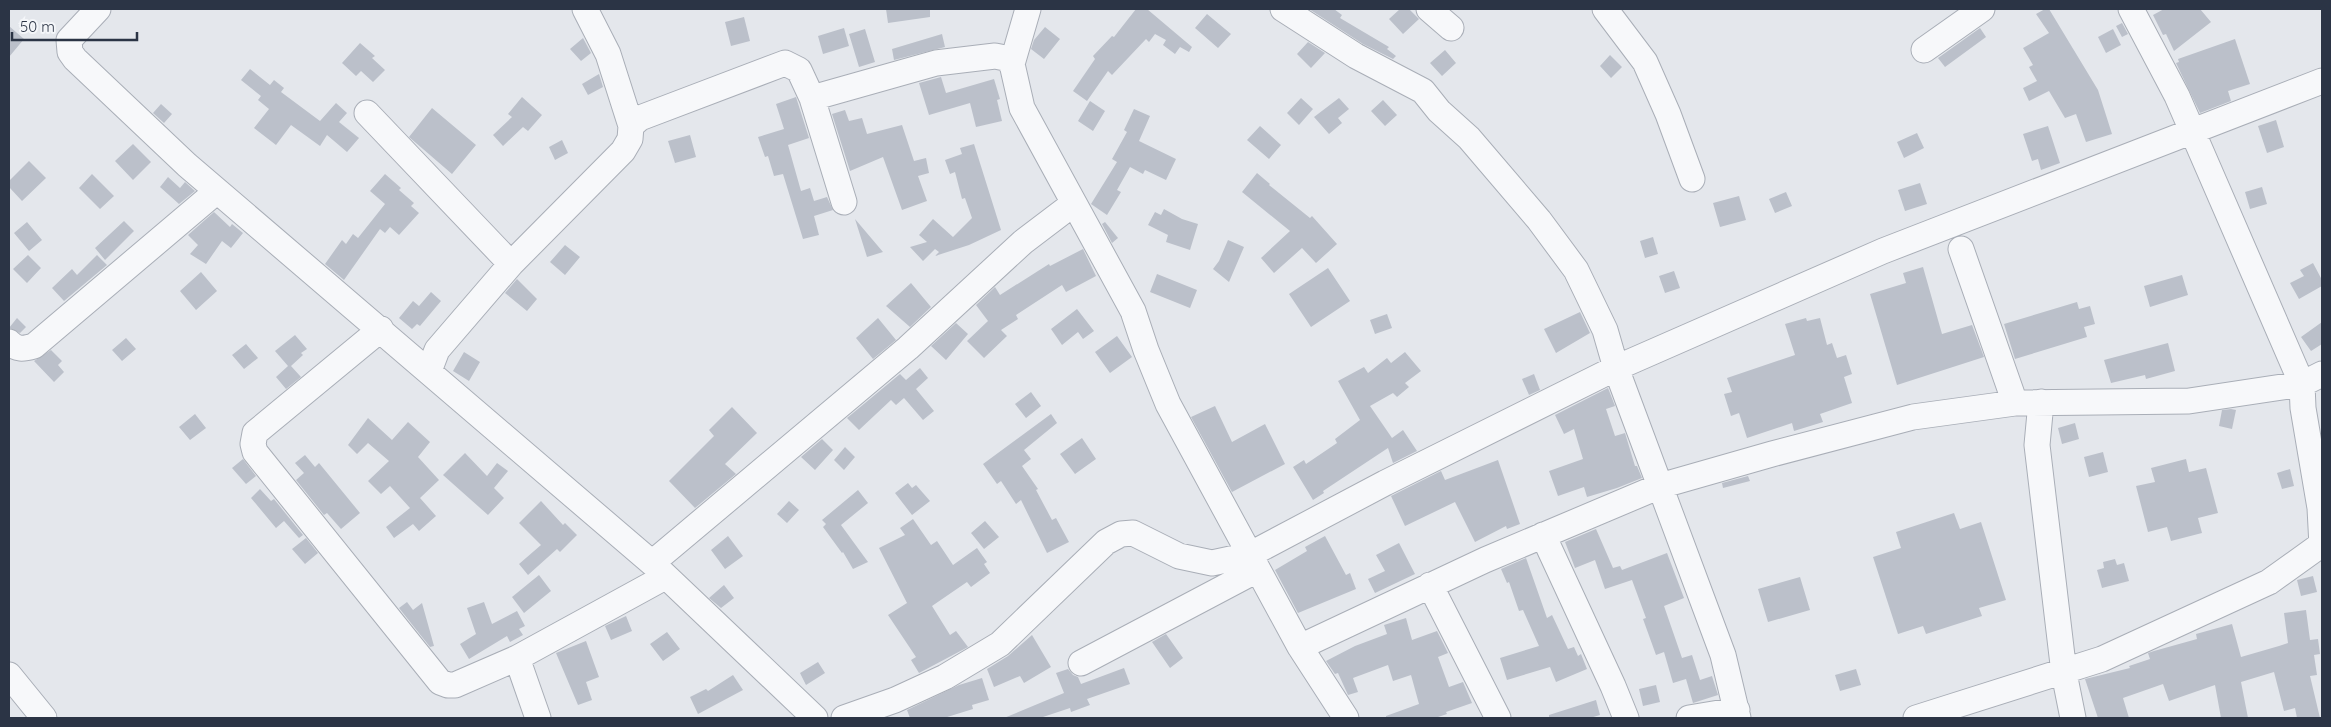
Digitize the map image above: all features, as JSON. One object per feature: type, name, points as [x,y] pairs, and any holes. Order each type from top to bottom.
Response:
[{"type":"street","points":[[98,9],[69,40],[70,52],[75,59],[187,166],[429,370],[658,570],[815,718]]},
{"type":"street","points":[[429,370],[437,350],[511,264],[623,151],[630,139],[631,126],[608,54],[585,9]]},
{"type":"street","points":[[1028,9],[1012,64],[1022,108],[1073,204],[1134,311],[1146,350],[1168,404],[1300,647],[1346,718]]},
{"type":"street","points":[[1429,9],[1451,28]]},
{"type":"street","points":[[1605,9],[1644,62],[1672,122],[1692,179]]},
{"type":"street","points":[[1924,50],[1982,9]]},
{"type":"street","points":[[1916,718],[2102,659],[2269,582],[2322,545],[2320,508],[2302,408],[2312,379],[2177,96],[2131,9]]},
{"type":"street","points":[[1287,10],[1356,56],[1423,92],[1439,111],[1469,138],[1539,220],[1576,270],[1605,330],[1616,368],[1723,655],[1737,714],[1689,718]]},
{"type":"street","points":[[812,98],[936,63],[995,56],[1005,58],[1012,64]]},
{"type":"street","points":[[631,126],[640,118],[785,64],[799,70],[812,98],[844,202]]},
{"type":"street","points":[[1081,663],[1253,563],[1385,483],[1616,368],[1883,250],[2322,81]]},
{"type":"street","points":[[367,113],[511,264]]},
{"type":"street","points":[[9,342],[14,347],[23,349],[34,346],[217,191]]},
{"type":"street","points":[[380,329],[255,433],[253,444],[255,452],[440,682],[456,685],[517,658],[658,570],[908,348],[1023,242],[1073,204]]},
{"type":"street","points":[[1961,249],[2015,403]]},
{"type":"street","points":[[1300,647],[1430,585],[1660,486],[1913,417],[2015,403],[2189,402],[2312,379]]},
{"type":"street","points":[[2041,402],[2037,445],[2064,672],[2073,718]]},
{"type":"street","points":[[844,718],[895,700],[945,677],[1000,644],[1106,542],[1121,534],[1133,533],[1179,556],[1212,563],[1253,563]]},
{"type":"street","points":[[1543,535],[1626,718]]},
{"type":"street","points":[[1430,585],[1498,718]]},
{"type":"street","points":[[517,658],[538,718]]},
{"type":"street","points":[[9,675],[44,718]]},
{"type":"building","points":[[886,9],[930,9],[930,17],[888,23]]},
{"type":"building","points":[[1136,9],[1147,9],[1192,47],[1189,52],[1180,47],[1175,54],[1163,45],[1166,40],[1155,34],[1149,42],[1146,39],[1112,75],[1108,71],[1087,101],[1073,91],[1095,59],[1093,56],[1112,36],[1114,37]]},
{"type":"building","points":[[1309,9],[1334,9],[1342,15],[1340,18],[1389,47],[1387,49],[1396,56],[1393,59],[1363,44]]},
{"type":"building","points":[[1400,9],[1409,9],[1419,19],[1403,34],[1389,19]]},
{"type":"building","points":[[2049,9],[2098,90],[2112,134],[2086,142],[2076,114],[2065,118],[2049,91],[2029,101],[2023,88],[2037,81],[2029,67],[2033,65],[2023,48],[2049,33],[2036,14]]},
{"type":"building","points":[[2164,9],[2200,9],[2211,22],[2174,51],[2166,34],[2163,35],[2153,15]]},
{"type":"building","points":[[1207,14],[1231,34],[1218,48],[1195,28]]},
{"type":"building","points":[[744,17],[750,41],[731,46],[725,22]]},
{"type":"building","points":[[2122,23],[2128,34],[2122,37],[2116,26]]},
{"type":"building","points":[[9,26],[24,39],[9,57]]},
{"type":"building","points":[[1045,27],[1060,39],[1044,59],[1031,49],[1034,40]]},
{"type":"building","points":[[844,28],[849,46],[823,54],[818,36]]},
{"type":"building","points":[[1980,28],[1986,37],[1945,67],[1938,58]]},
{"type":"building","points":[[865,29],[875,62],[859,67],[849,34]]},
{"type":"building","points":[[2113,29],[2121,45],[2106,53],[2098,37]]},
{"type":"building","points":[[942,34],[945,47],[894,60],[892,49]]},
{"type":"building","points":[[583,38],[591,53],[581,61],[570,49]]},
{"type":"building","points":[[2235,39],[2250,84],[2228,91],[2231,101],[2200,113],[2176,63],[2179,62],[2178,59]]},
{"type":"building","points":[[1308,42],[1325,53],[1311,68],[1297,54]]},
{"type":"building","points":[[360,43],[375,56],[372,58],[385,70],[373,82],[361,71],[356,76],[342,63]]},
{"type":"building","points":[[1445,50],[1456,63],[1442,76],[1430,63]]},
{"type":"building","points":[[1610,55],[1622,67],[1611,78],[1600,66]]},
{"type":"building","points":[[250,69],[270,85],[274,80],[284,88],[281,92],[320,121],[336,103],[347,113],[339,122],[359,138],[347,152],[327,135],[320,146],[291,125],[276,145],[254,128],[269,109],[258,100],[261,96],[241,80]]},
{"type":"building","points":[[599,74],[603,87],[588,95],[582,84]]},
{"type":"building","points":[[941,77],[946,93],[994,79],[1000,99],[997,100],[1002,121],[976,127],[970,103],[929,115],[919,83]]},
{"type":"building","points":[[522,97],[542,115],[528,131],[523,127],[503,146],[493,135],[512,117],[508,114]]},
{"type":"building","points":[[796,97],[809,138],[788,145],[801,191],[810,188],[814,201],[827,197],[833,210],[814,216],[819,235],[803,239],[783,174],[774,176],[768,156],[765,157],[758,137],[784,129],[776,104]]},
{"type":"building","points":[[1301,98],[1313,109],[1299,125],[1287,113]]},
{"type":"building","points":[[1339,98],[1349,109],[1338,118],[1342,123],[1329,134],[1314,117]]},
{"type":"building","points":[[1383,100],[1397,115],[1385,126],[1371,111]]},
{"type":"building","points":[[1090,101],[1105,111],[1093,131],[1078,121]]},
{"type":"building","points":[[161,104],[172,114],[164,123],[153,113]]},
{"type":"building","points":[[432,108],[476,145],[452,174],[409,137]]},
{"type":"building","points":[[1134,109],[1150,116],[1139,141],[1176,159],[1166,180],[1145,170],[1143,174],[1130,167],[1117,190],[1121,192],[1107,215],[1091,204],[1117,162],[1112,159],[1127,132],[1124,130]]},
{"type":"building","points":[[845,110],[849,121],[862,118],[867,134],[902,125],[914,161],[926,158],[929,173],[918,176],[927,201],[902,210],[883,157],[850,171],[832,114]]},
{"type":"building","points":[[2276,120],[2284,147],[2267,153],[2258,126]]},
{"type":"building","points":[[1260,126],[1281,145],[1269,159],[1247,140]]},
{"type":"building","points":[[2048,126],[2060,163],[2041,170],[2038,159],[2032,161],[2023,134]]},
{"type":"building","points":[[1917,133],[1924,148],[1904,158],[1897,142]]},
{"type":"building","points":[[690,135],[696,157],[675,163],[668,141]]},
{"type":"building","points":[[562,140],[568,153],[555,160],[549,147]]},
{"type":"building","points":[[133,144],[151,162],[133,180],[115,161]]},
{"type":"building","points":[[974,144],[1001,230],[969,245],[935,256],[939,252],[935,249],[923,261],[910,247],[927,242],[919,235],[933,219],[953,237],[972,218],[965,198],[962,199],[955,172],[950,174],[945,160],[962,154],[960,148]]},
{"type":"building","points":[[29,161],[46,178],[22,201],[9,187],[9,181]]},
{"type":"building","points":[[1257,173],[1310,218],[1312,216],[1337,244],[1316,263],[1302,248],[1274,273],[1261,258],[1290,231],[1242,192]]},
{"type":"building","points":[[92,174],[114,196],[100,209],[79,188]]},
{"type":"building","points":[[385,174],[401,188],[399,190],[414,203],[411,206],[419,213],[399,235],[390,227],[385,233],[380,229],[344,280],[325,264],[342,240],[346,244],[353,234],[358,238],[385,204],[370,191]]},
{"type":"building","points":[[168,177],[180,188],[185,182],[195,191],[179,204],[160,187]]},
{"type":"building","points":[[1920,183],[1927,204],[1905,211],[1898,190]]},
{"type":"building","points":[[2262,187],[2267,204],[2250,209],[2245,192]]},
{"type":"building","points":[[1786,192],[1792,206],[1775,213],[1769,199]]},
{"type":"building","points":[[1739,196],[1746,220],[1720,227],[1713,203]]},
{"type":"building","points":[[1164,209],[1182,219],[1198,224],[1190,250],[1166,242],[1168,235],[1148,225],[1155,212],[1161,215]]},
{"type":"building","points":[[214,212],[230,227],[232,224],[243,233],[231,248],[222,241],[206,264],[190,254],[198,245],[188,235]]},
{"type":"building","points":[[855,219],[883,252],[867,257]]},
{"type":"building","points":[[124,221],[134,231],[105,260],[95,248]]},
{"type":"building","points":[[27,222],[42,240],[29,251],[14,233]]},
{"type":"building","points":[[1105,222],[1118,238],[1112,243],[1102,224]]},
{"type":"building","points":[[1653,237],[1658,254],[1645,258],[1640,241]]},
{"type":"building","points":[[1228,240],[1244,247],[1229,282],[1213,269],[1219,261]]},
{"type":"building","points":[[565,245],[580,257],[565,275],[550,262]]},
{"type":"building","points":[[1083,249],[1096,276],[1066,292],[1062,285],[1016,315],[1018,319],[1001,330],[1007,336],[984,358],[967,341],[988,321],[976,305],[995,287],[1000,295],[1049,264],[1050,266]]},
{"type":"building","points":[[28,255],[41,268],[27,283],[13,269]]},
{"type":"building","points":[[97,255],[107,265],[64,301],[52,288],[72,269],[77,275]]},
{"type":"building","points":[[2313,263],[2322,280],[2322,286],[2299,299],[2290,283],[2304,276],[2300,270]]},
{"type":"building","points":[[1923,267],[1942,334],[1972,325],[1984,357],[1897,385],[1870,294],[1906,283],[1903,273]]},
{"type":"building","points":[[1328,268],[1350,301],[1311,327],[1289,294]]},
{"type":"building","points":[[1674,271],[1680,288],[1665,293],[1659,276]]},
{"type":"building","points":[[201,272],[217,291],[196,310],[180,291]]},
{"type":"building","points":[[1157,274],[1197,290],[1190,308],[1150,292]]},
{"type":"building","points":[[2182,275],[2188,295],[2150,307],[2144,286]]},
{"type":"building","points":[[517,279],[537,299],[527,311],[505,293]]},
{"type":"building","points":[[911,283],[931,307],[910,327],[886,306]]},
{"type":"building","points":[[431,292],[441,301],[420,326],[417,324],[412,329],[399,318],[413,301],[419,306]]},
{"type":"building","points":[[2077,302],[2079,309],[2090,306],[2095,324],[2084,327],[2087,337],[2015,359],[2004,324]]},
{"type":"building","points":[[1077,309],[1094,331],[1083,339],[1078,332],[1062,345],[1051,329]]},
{"type":"building","points":[[1580,312],[1590,333],[1556,353],[1544,329]]},
{"type":"building","points":[[1387,314],[1392,328],[1375,334],[1370,320]]},
{"type":"building","points":[[17,318],[26,327],[20,333],[9,328]]},
{"type":"building","points":[[878,318],[896,340],[873,359],[856,338]]},
{"type":"building","points":[[1806,318],[1807,321],[1820,318],[1827,345],[1832,343],[1837,358],[1846,355],[1852,374],[1844,377],[1852,403],[1820,414],[1823,422],[1794,431],[1792,423],[1747,438],[1739,413],[1731,416],[1724,394],[1732,392],[1727,378],[1795,355],[1785,324]]},
{"type":"building","points":[[2322,322],[2322,344],[2311,351],[2301,337]]},
{"type":"building","points":[[956,323],[968,334],[946,360],[931,346]]},
{"type":"building","points":[[295,335],[307,349],[301,353],[303,355],[291,366],[301,377],[286,389],[276,377],[288,366],[275,351]]},
{"type":"building","points":[[1117,336],[1132,357],[1110,373],[1095,352]]},
{"type":"building","points":[[126,338],[136,349],[122,361],[112,350]]},
{"type":"building","points":[[2168,343],[2175,371],[2146,379],[2145,375],[2111,383],[2104,360]]},
{"type":"building","points":[[246,344],[258,358],[244,369],[232,355]]},
{"type":"building","points":[[51,350],[62,361],[58,365],[64,372],[54,382],[34,361]]},
{"type":"building","points":[[464,352],[480,362],[469,381],[453,371]]},
{"type":"building","points":[[1405,352],[1421,371],[1405,383],[1409,387],[1397,397],[1393,393],[1370,406],[1392,438],[1403,430],[1417,451],[1393,463],[1388,448],[1323,491],[1324,493],[1313,500],[1293,467],[1304,460],[1306,464],[1337,443],[1335,439],[1360,420],[1338,381],[1364,367],[1368,373],[1387,358],[1391,363]]},
{"type":"building","points":[[920,368],[928,378],[916,389],[934,411],[923,420],[904,398],[896,405],[891,400],[859,430],[847,418],[900,374],[906,380]]},
{"type":"building","points":[[1534,374],[1540,390],[1529,395],[1522,379]]},
{"type":"building","points":[[1608,388],[1615,406],[1606,409],[1615,436],[1625,433],[1635,466],[1637,466],[1642,478],[1587,497],[1584,487],[1558,496],[1549,471],[1583,459],[1574,429],[1564,434],[1555,415]]},
{"type":"building","points":[[1031,392],[1041,406],[1026,418],[1015,404]]},
{"type":"building","points":[[1215,406],[1232,442],[1265,424],[1285,464],[1232,492],[1191,417]]},
{"type":"building","points":[[732,407],[757,433],[725,464],[736,474],[695,508],[669,481],[714,436],[709,430]]},
{"type":"building","points":[[2222,410],[2236,410],[2232,429],[2219,426]]},
{"type":"building","points":[[195,414],[206,428],[190,440],[179,427]]},
{"type":"building","points":[[1051,414],[1057,423],[1024,450],[1031,459],[1022,466],[1038,489],[1036,490],[1052,520],[1056,518],[1069,542],[1047,553],[1021,500],[1016,504],[1001,481],[997,484],[983,464]]},
{"type":"building","points":[[368,418],[392,440],[408,422],[430,442],[418,457],[439,480],[420,498],[436,516],[419,531],[413,524],[394,538],[386,527],[410,508],[390,486],[381,494],[368,481],[389,461],[368,443],[357,454],[348,445]]},
{"type":"building","points":[[2075,423],[2079,439],[2062,444],[2058,428]]},
{"type":"building","points":[[1082,438],[1096,459],[1075,474],[1060,454]]},
{"type":"building","points":[[822,439],[833,450],[815,470],[801,457]]},
{"type":"building","points":[[845,447],[855,457],[844,470],[834,460]]},
{"type":"building","points":[[2103,452],[2108,472],[2089,477],[2084,457]]},
{"type":"building","points":[[465,453],[487,476],[497,463],[508,471],[494,488],[504,498],[488,515],[443,475]]},
{"type":"building","points":[[305,455],[315,467],[319,463],[360,513],[341,529],[327,513],[324,515],[296,480],[304,473],[295,463]]},
{"type":"building","points":[[243,459],[256,476],[246,484],[232,468]]},
{"type":"building","points":[[2186,459],[2189,472],[2206,468],[2218,513],[2198,518],[2202,533],[2171,541],[2167,527],[2148,532],[2136,486],[2155,482],[2151,468]]},
{"type":"building","points":[[1498,460],[1520,524],[1507,529],[1506,526],[1475,542],[1455,502],[1405,526],[1391,496],[1441,471],[1445,480]]},
{"type":"building","points":[[2290,469],[2294,486],[2282,489],[2277,473]]},
{"type":"building","points":[[1748,476],[1750,481],[1723,488],[1722,483]]},
{"type":"building","points":[[908,483],[912,488],[916,485],[930,501],[912,515],[895,493]]},
{"type":"building","points":[[260,489],[271,501],[274,499],[303,535],[299,538],[284,521],[276,528],[251,498]]},
{"type":"building","points":[[858,490],[868,503],[841,525],[868,562],[853,569],[843,552],[823,527],[826,524],[822,520]]},
{"type":"building","points":[[541,501],[563,525],[565,523],[577,535],[560,552],[557,549],[528,575],[519,564],[541,545],[519,523]]},
{"type":"building","points":[[789,501],[799,510],[787,523],[777,514]]},
{"type":"building","points":[[1954,513],[1960,529],[1981,522],[2006,600],[1979,608],[1982,616],[1926,634],[1923,626],[1898,634],[1873,557],[1901,548],[1896,532]]},
{"type":"building","points":[[913,519],[931,545],[937,541],[953,565],[977,548],[987,562],[984,564],[990,573],[971,587],[967,582],[932,606],[950,635],[956,631],[968,647],[919,673],[911,660],[916,657],[888,615],[907,603],[879,548],[905,535],[900,528]]},
{"type":"building","points":[[985,521],[999,537],[984,549],[971,533]]},
{"type":"building","points":[[1596,529],[1613,568],[1620,566],[1622,570],[1667,553],[1684,598],[1664,606],[1682,658],[1692,655],[1700,680],[1712,676],[1718,695],[1693,703],[1686,679],[1673,683],[1664,652],[1656,655],[1643,619],[1646,618],[1632,580],[1605,589],[1595,560],[1575,568],[1565,542]]},
{"type":"building","points":[[728,536],[743,556],[725,569],[711,550]]},
{"type":"building","points":[[1325,536],[1346,575],[1350,573],[1356,589],[1298,613],[1275,570],[1307,551],[1305,547]]},
{"type":"building","points":[[306,538],[318,553],[305,564],[292,549]]},
{"type":"building","points":[[1399,543],[1415,574],[1375,593],[1368,579],[1385,571],[1376,555]]},
{"type":"building","points":[[1526,558],[1547,618],[1552,615],[1568,649],[1574,647],[1578,656],[1581,654],[1587,669],[1556,682],[1550,667],[1507,680],[1500,658],[1539,646],[1523,610],[1519,611],[1509,582],[1507,583],[1501,569]]},
{"type":"building","points":[[2115,559],[2117,565],[2124,563],[2129,581],[2102,588],[2097,570],[2104,568],[2103,562]]},
{"type":"building","points":[[539,575],[551,591],[524,613],[512,597]]},
{"type":"building","points":[[2313,576],[2317,592],[2301,596],[2297,580]]},
{"type":"building","points":[[1800,577],[1810,610],[1768,622],[1758,589]]},
{"type":"building","points":[[724,585],[734,598],[721,608],[709,598]]},
{"type":"building","points":[[407,602],[413,610],[422,603],[434,646],[430,647],[399,608]]},
{"type":"building","points":[[484,602],[492,624],[517,611],[525,626],[519,629],[523,635],[510,642],[507,636],[469,659],[460,644],[476,634],[467,608]]},
{"type":"building","points":[[2306,610],[2310,640],[2318,639],[2320,654],[2314,655],[2317,675],[2310,676],[2320,718],[2297,718],[2295,708],[2284,711],[2274,672],[2241,682],[2248,718],[2221,718],[2215,685],[2169,701],[2163,684],[2123,698],[2129,718],[2098,718],[2085,679],[2130,668],[2129,666],[2150,659],[2148,653],[2197,639],[2196,634],[2232,624],[2241,657],[2279,646],[2288,643],[2284,613]]},
{"type":"building","points":[[626,616],[632,631],[611,640],[605,626]]},
{"type":"building","points":[[1406,618],[1412,640],[1437,631],[1448,653],[1438,657],[1449,687],[1463,682],[1472,703],[1435,718],[1386,718],[1386,716],[1419,704],[1411,675],[1393,681],[1388,665],[1353,678],[1358,692],[1348,695],[1338,673],[1335,674],[1326,661],[1355,646],[1387,634],[1384,625]]},
{"type":"building","points":[[667,632],[680,649],[663,661],[650,644]]},
{"type":"building","points":[[1166,634],[1183,658],[1170,668],[1152,642]]},
{"type":"building","points":[[1032,635],[1051,667],[1024,683],[1020,676],[994,687],[987,669],[1008,656]]},
{"type":"building","points":[[586,641],[599,677],[586,682],[592,700],[578,705],[556,653]]},
{"type":"building","points":[[818,662],[825,673],[806,685],[800,673]]},
{"type":"building","points":[[1124,668],[1130,684],[1087,699],[1090,705],[1071,712],[1070,708],[1040,718],[1004,718],[1064,693],[1056,673],[1068,669],[1073,675],[1078,677],[1081,684]]},
{"type":"building","points":[[1856,669],[1861,685],[1840,691],[1835,675]]},
{"type":"building","points":[[733,675],[743,690],[698,714],[690,697],[706,689],[708,691]]},
{"type":"building","points":[[982,678],[989,700],[972,705],[973,709],[944,718],[910,718],[907,710],[959,685]]},
{"type":"building","points":[[1656,685],[1660,702],[1643,706],[1639,689]]},
{"type":"building","points":[[1596,700],[1600,715],[1590,718],[1549,718],[1549,715]]}]
